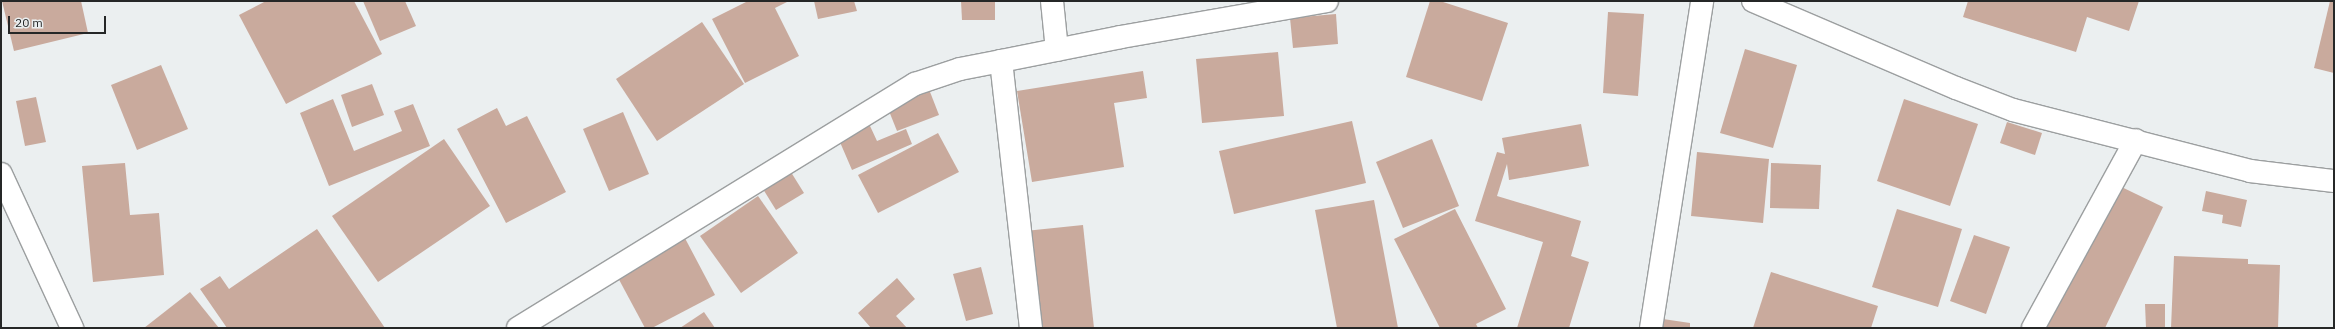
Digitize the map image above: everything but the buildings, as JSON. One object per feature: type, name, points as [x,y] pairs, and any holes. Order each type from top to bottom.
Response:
[{"type":"street","points":[[1052,1],[1057,50]]},
{"type":"street","points":[[518,328],[915,84],[960,69],[1327,1]]},
{"type":"street","points":[[1651,328],[1702,1]]},
{"type":"street","points":[[1753,1],[1956,88],[2006,107],[2250,170],[2334,182]]},
{"type":"street","points":[[1001,61],[1031,328]]},
{"type":"street","points":[[2034,328],[2136,140]]},
{"type":"street","points":[[1,174],[72,328]]}]
